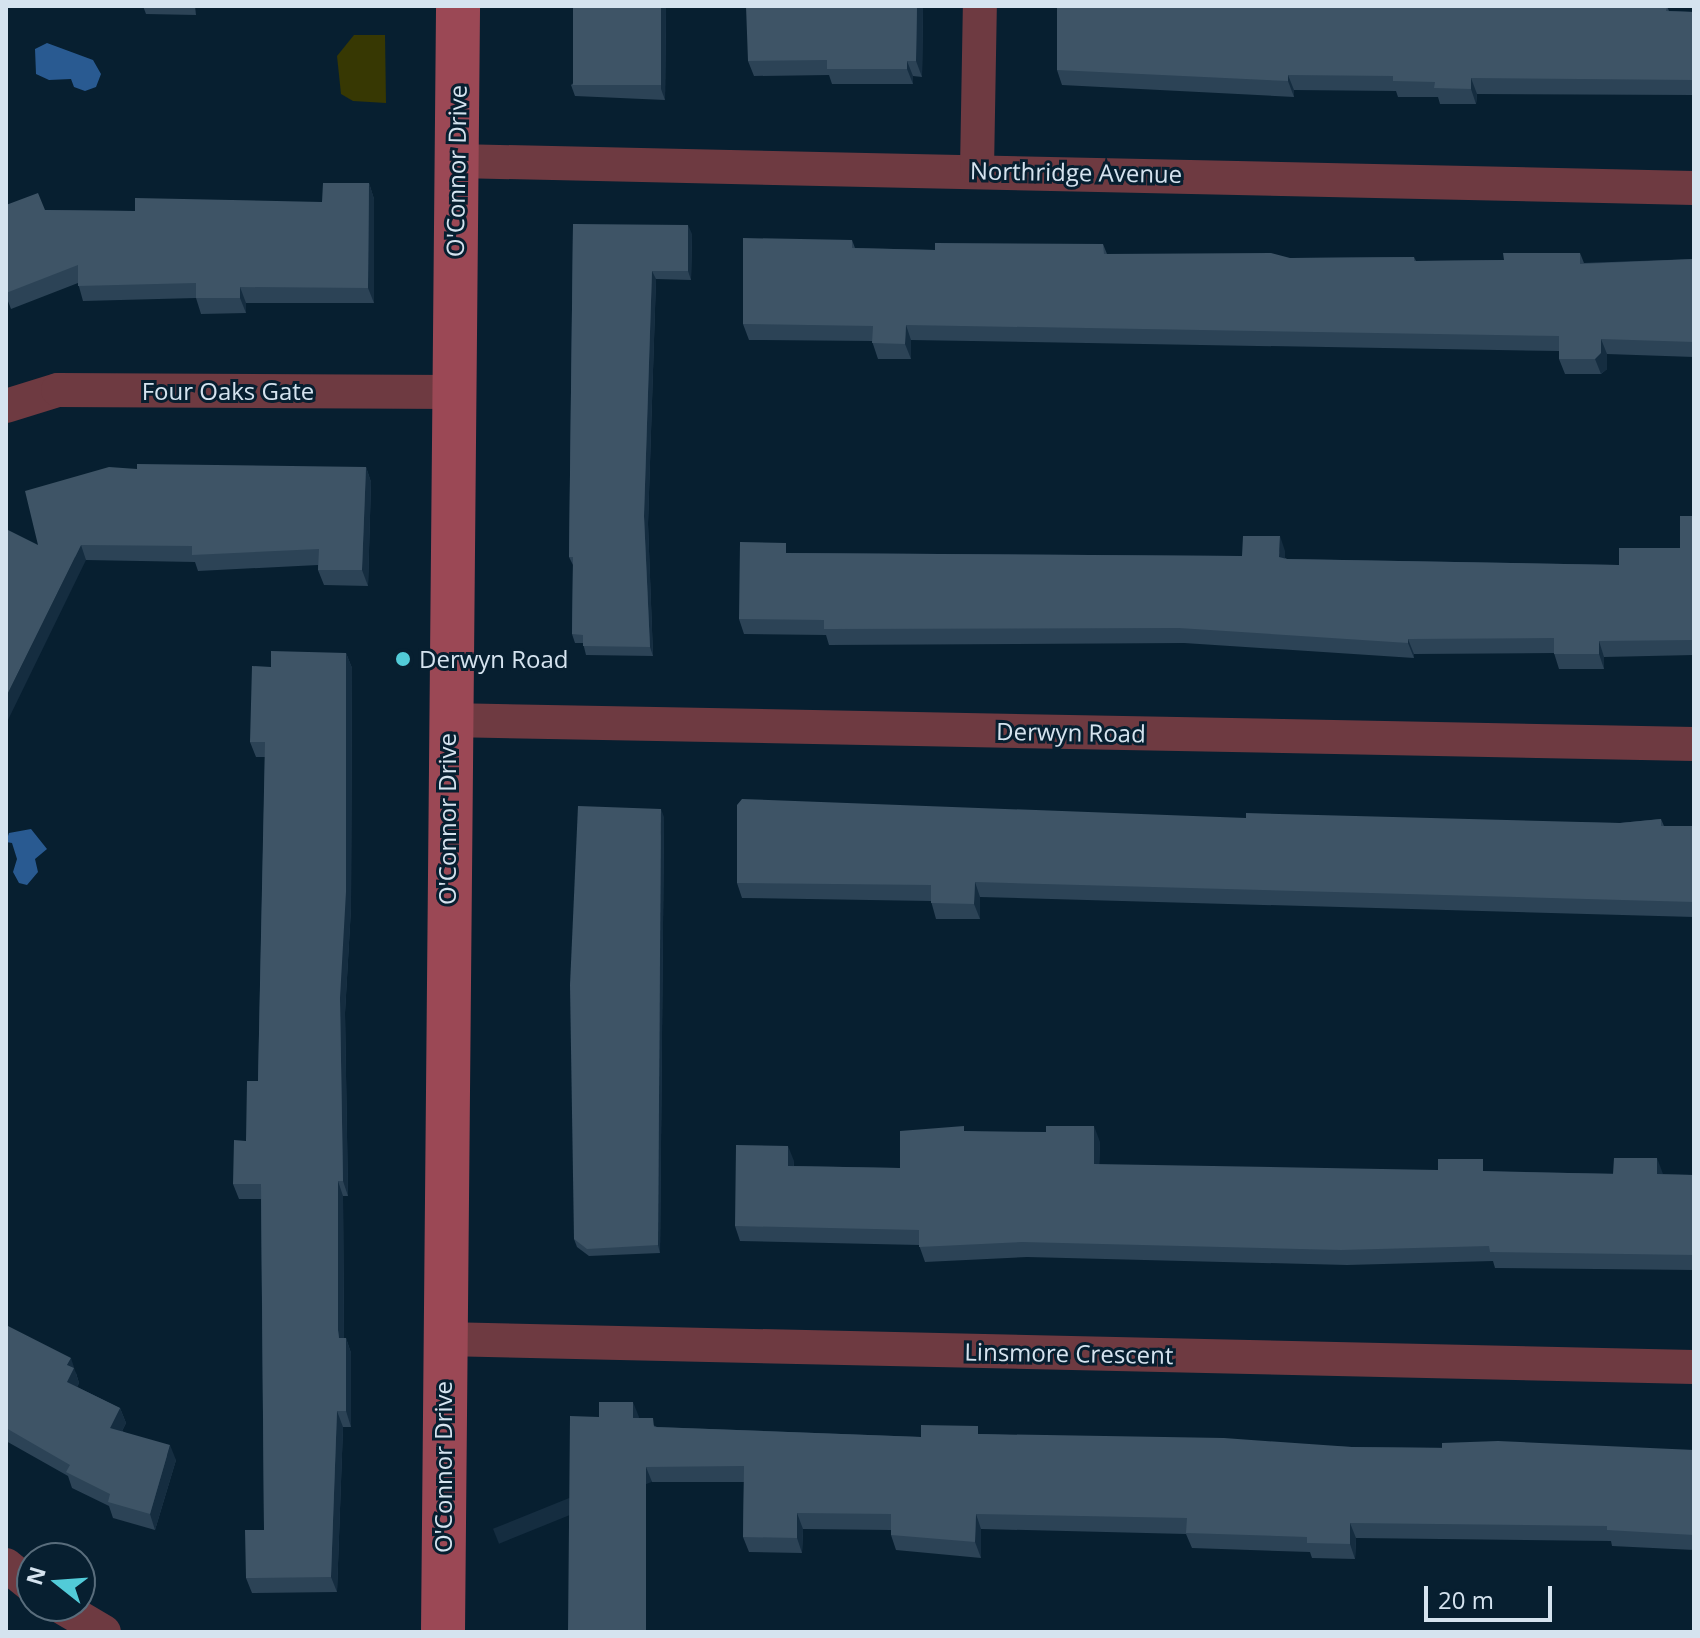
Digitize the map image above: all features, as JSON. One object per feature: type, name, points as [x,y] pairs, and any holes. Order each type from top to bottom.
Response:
[{"type":"main road","name":"O'Connor Drive","points":[[443,1632],[448,720],[458,6]]},
{"type":"street","points":[[977,170],[980,6]]},
{"type":"street","name":"Northridge Avenue","points":[[457,161],[1694,188]]},
{"type":"street","name":"Four Oaks Gate","points":[[6,406],[58,390],[452,392]]},
{"type":"street","name":"Derwyn Road","points":[[448,720],[1694,744]]},
{"type":"street","name":"Linsmore Crescent","points":[[443,1339],[1694,1367]]},
{"type":"shaded area","points":[[354,35],[385,35],[386,103],[353,101],[341,94],[337,56]]},
{"type":"water","points":[[47,43],[93,60],[101,74],[96,87],[85,91],[74,87],[71,79],[49,80],[36,74],[35,49]]},
{"type":"water","points":[[31,829],[47,849],[35,859],[38,872],[27,885],[19,883],[13,872],[17,859],[12,843],[6,842],[9,833]]},
{"type":"building","points":[[573,6],[661,6],[661,85],[573,85]]},
{"type":"building","points":[[746,6],[917,6],[916,61],[907,61],[907,69],[827,69],[827,60],[748,61]]},
{"type":"building","points":[[1057,6],[1667,6],[1666,11],[1694,12],[1694,80],[1471,78],[1471,89],[1434,88],[1435,82],[1393,81],[1393,76],[1288,75],[1288,81],[1057,70]]},
{"type":"building","points":[[323,183],[369,183],[368,288],[240,287],[240,298],[196,298],[196,283],[78,286],[78,265],[6,293],[6,205],[38,193],[45,210],[135,211],[135,198],[322,202]]},
{"type":"building","points":[[573,224],[688,225],[688,271],[652,271],[644,516],[650,647],[583,646],[583,635],[572,634],[573,557],[569,557]]},
{"type":"building","points":[[743,238],[852,240],[852,248],[935,250],[935,243],[1103,244],[1104,254],[1271,253],[1290,258],[1414,257],[1414,261],[1504,260],[1503,253],[1580,253],[1580,264],[1694,259],[1694,342],[1601,339],[1601,353],[1595,359],[1559,359],[1559,336],[906,325],[905,344],[872,343],[873,326],[743,324]]},
{"type":"building","points":[[137,464],[366,467],[362,570],[318,570],[319,549],[192,555],[192,546],[81,545],[6,697],[6,529],[38,545],[25,491],[109,467],[137,469]]},
{"type":"building","points":[[1680,516],[1694,516],[1694,640],[1599,641],[1599,654],[1554,654],[1554,638],[1408,639],[1408,643],[1179,628],[824,629],[824,620],[739,619],[740,542],[786,543],[786,553],[1242,556],[1243,536],[1280,536],[1279,557],[1287,559],[1619,565],[1619,548],[1680,548]]},
{"type":"building","points":[[271,651],[346,653],[346,892],[340,998],[343,1181],[338,1181],[338,1330],[339,1338],[346,1338],[346,1411],[337,1411],[331,1577],[246,1578],[245,1530],[264,1530],[261,1184],[233,1184],[234,1140],[246,1141],[247,1081],[258,1081],[265,742],[250,742],[252,666],[271,667]]},
{"type":"building","points":[[742,799],[1246,818],[1246,813],[1620,823],[1661,819],[1661,826],[1694,826],[1694,902],[975,882],[974,904],[931,903],[931,885],[737,883],[737,805]]},
{"type":"building","points":[[578,806],[661,809],[658,1245],[587,1249],[574,1239],[570,985]]},
{"type":"building","points":[[964,1126],[964,1131],[1046,1132],[1046,1126],[1094,1126],[1094,1164],[1438,1170],[1438,1159],[1483,1159],[1483,1171],[1613,1174],[1614,1158],[1657,1158],[1657,1174],[1694,1175],[1694,1255],[1490,1252],[1489,1246],[1341,1250],[1022,1242],[919,1247],[919,1230],[735,1226],[736,1145],[788,1146],[788,1166],[900,1168],[900,1131]]},
{"type":"building","points":[[6,1325],[71,1358],[67,1365],[74,1368],[67,1382],[120,1408],[110,1428],[170,1445],[150,1514],[108,1502],[110,1494],[66,1472],[70,1465],[6,1428]]},
{"type":"building","points":[[599,1402],[633,1402],[633,1418],[653,1418],[654,1427],[921,1437],[921,1425],[978,1426],[978,1434],[1224,1438],[1352,1447],[1442,1448],[1442,1443],[1498,1441],[1694,1450],[1694,1535],[1607,1530],[1607,1526],[1350,1523],[1350,1544],[1307,1543],[1307,1537],[1186,1533],[1187,1518],[976,1514],[975,1542],[891,1535],[891,1514],[797,1513],[797,1538],[743,1537],[744,1466],[646,1467],[646,1632],[568,1632],[570,1416],[599,1417]]},
{"type":"place","name":"Derwyn Road","points":[[403,659]]}]
